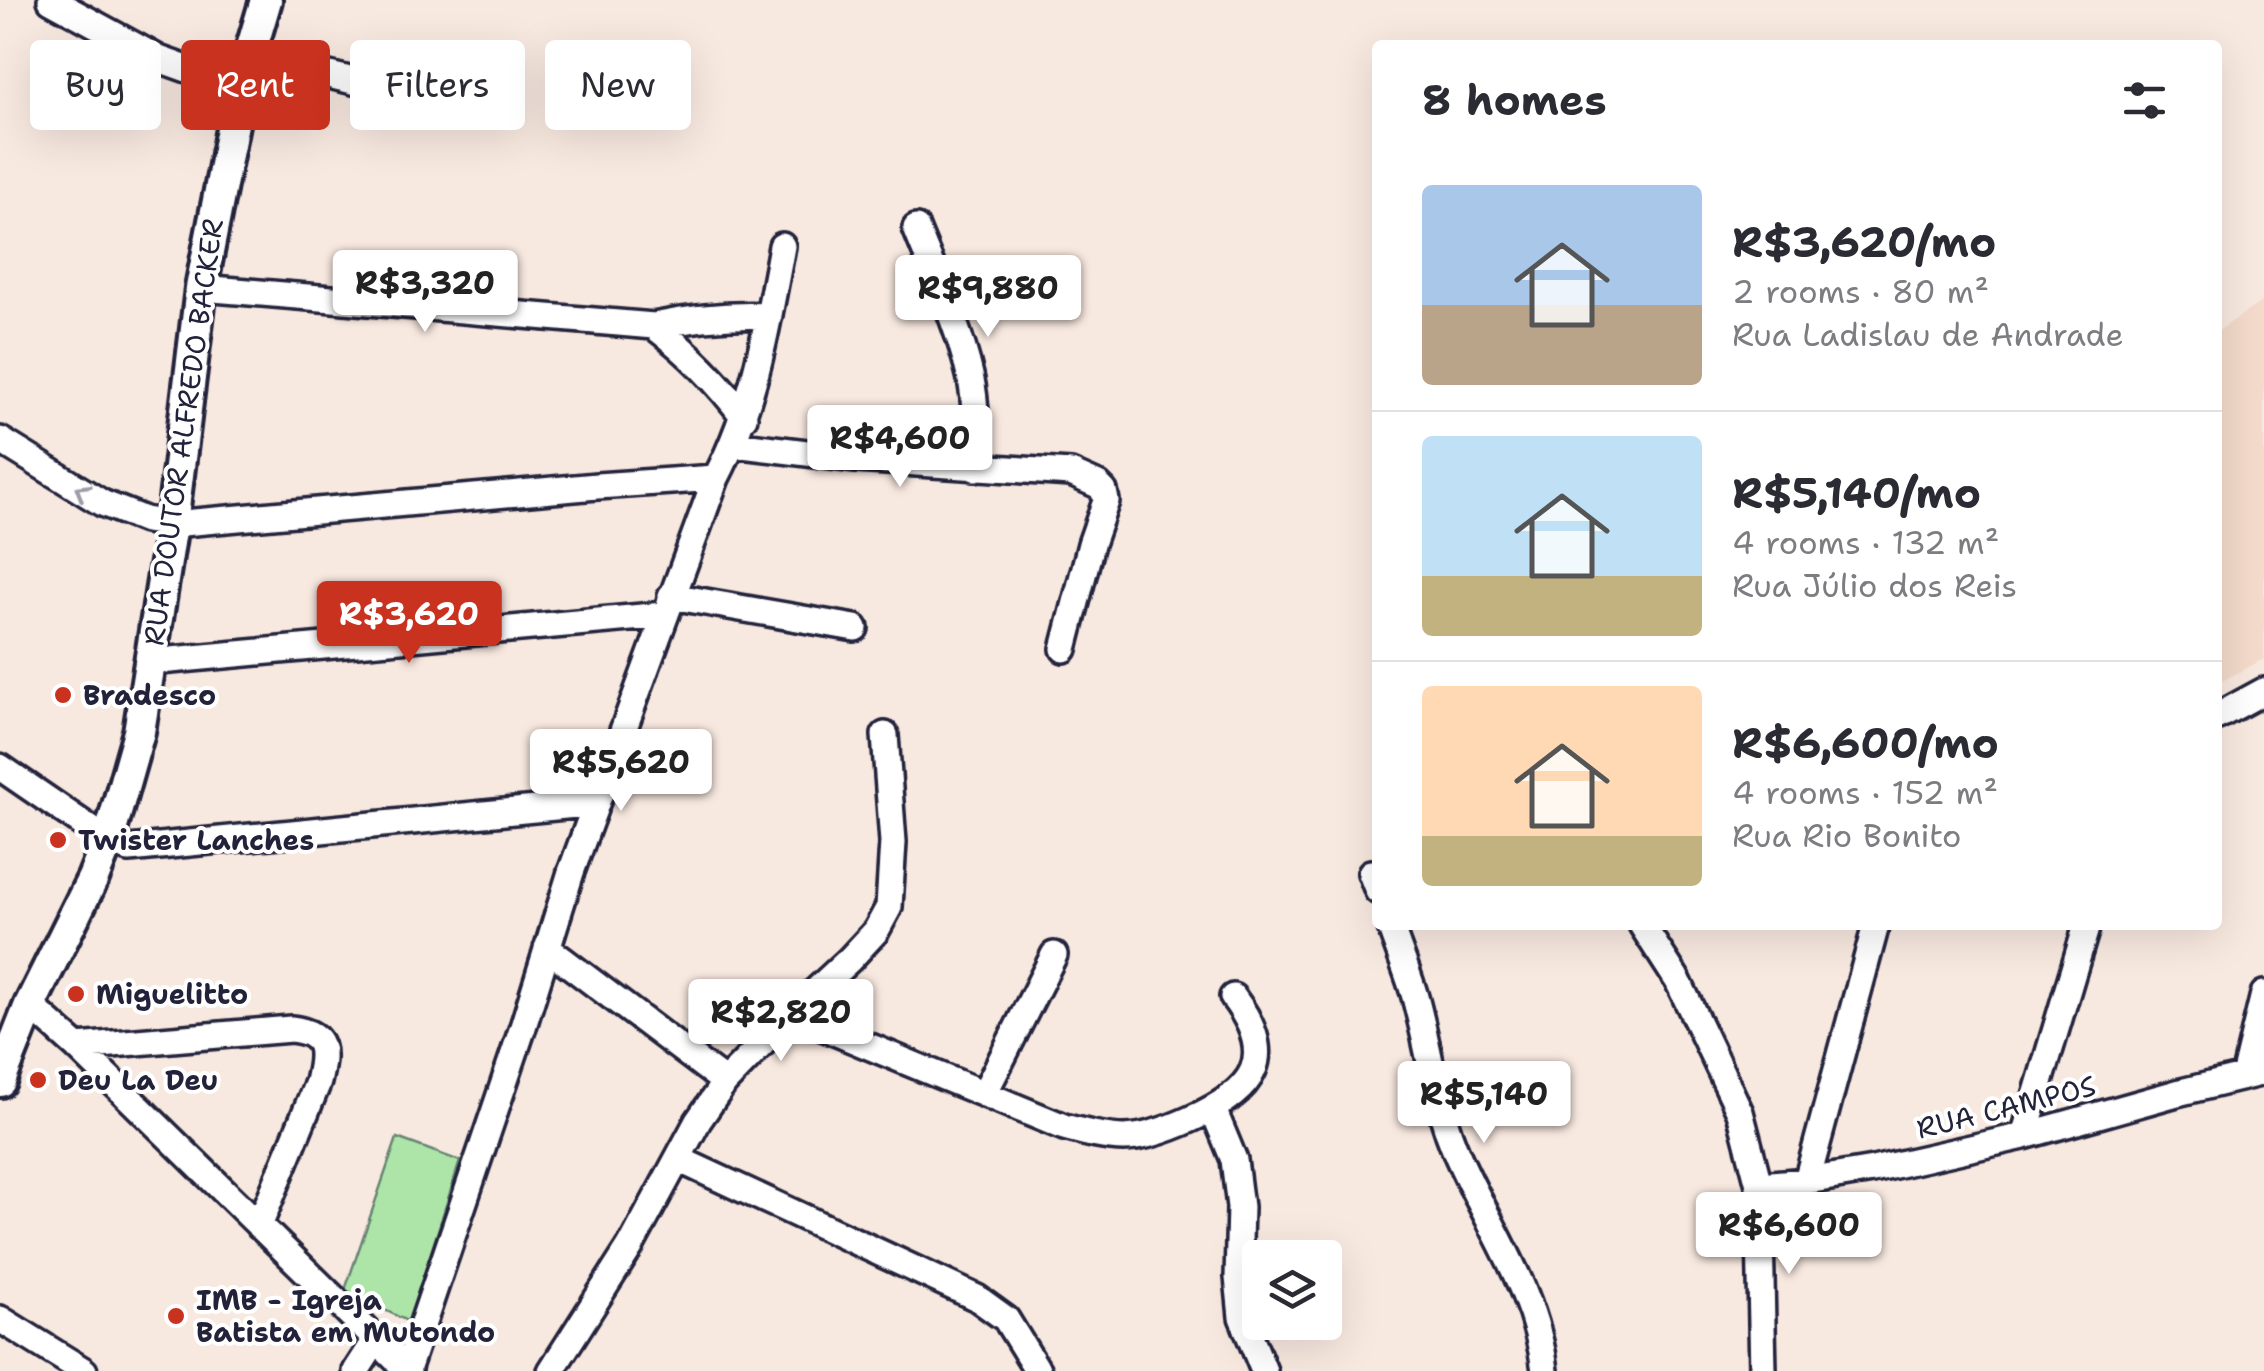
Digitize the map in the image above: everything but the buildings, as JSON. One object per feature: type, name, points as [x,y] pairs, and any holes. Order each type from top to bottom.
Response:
[{"type":"main road","name":"RUA DOUTOR ALFREDO BACKER","points":[[255,40],[266,0]]},
{"type":"main road","name":"RUA DOUTOR ALFREDO BACKER","points":[[0,1080],[30,1005],[108,841],[139,732],[172,524],[201,288],[232,130]]},
{"type":"street","points":[[51,0],[121,40],[181,67]]},
{"type":"street","points":[[916,228],[957,330],[971,378],[975,468]]},
{"type":"street","points":[[30,1005],[77,1046],[408,1371],[571,872],[716,478],[744,417],[782,246]]},
{"type":"street","points":[[201,288],[654,326],[690,318],[769,316]]},
{"type":"street","points":[[654,326],[707,373],[744,417]]},
{"type":"street","points":[[0,440],[102,502],[144,520],[172,524],[716,478]]},
{"type":"street","points":[[734,444],[856,459],[1071,473],[1098,485],[1106,500],[1064,649]]},
{"type":"street","points":[[150,662],[668,606],[855,628]]},
{"type":"street","points":[[2222,714],[2264,691]]},
{"type":"street","points":[[551,1371],[630,1248],[698,1122],[725,1082],[850,959],[876,931],[890,907],[893,842],[885,735]]},
{"type":"street","points":[[0,768],[108,841],[129,850],[596,803]]},
{"type":"street","points":[[1392,930],[1414,996],[1436,1098],[1454,1147],[1528,1300],[1545,1371]]},
{"type":"street","points":[[1645,930],[1678,982],[1740,1112],[1759,1185],[1763,1371]]},
{"type":"street","points":[[1807,1181],[1875,930]]},
{"type":"street","points":[[2024,1136],[2086,930]]},
{"type":"street","points":[[547,948],[725,1082]]},
{"type":"street","points":[[984,1094],[1054,955]]},
{"type":"street","points":[[2254,1075],[2264,994]]},
{"type":"street","points":[[791,1014],[1064,1127],[1126,1138],[1150,1134],[1214,1109],[1248,1081],[1256,1062],[1256,1036],[1234,997]]},
{"type":"street","points":[[77,1046],[291,1029],[307,1031],[319,1040],[324,1057],[318,1082],[259,1226]]},
{"type":"street","name":"RUA CAMPOS","points":[[1759,1185],[1873,1170],[2024,1136],[2177,1092],[2254,1075]]},
{"type":"street","points":[[1214,1109],[1234,1160],[1240,1208],[1238,1277],[1242,1317],[1264,1371]]},
{"type":"street","points":[[678,1158],[976,1298],[1006,1318],[1038,1371]]},
{"type":"street","points":[[0,1319],[84,1371]]},
{"type":"street","points":[[356,1371],[376,1340]]},
{"type":"shaded area","points":[[2264,300],[2264,659],[2222,681],[2222,328]]},
{"type":"green space","points":[[397,1138],[460,1161],[409,1322],[345,1290]]},
{"type":"place","name":"Bradesco","points":[[63,695]]},
{"type":"place","name":"Twister Lanches","points":[[58,840]]},
{"type":"place","name":"Miguelitto","points":[[76,994]]},
{"type":"place","name":"Deu La Deu","points":[[38,1080]]},
{"type":"place","name":"IMB - Igreja Batista em Mutondo","points":[[176,1316]]}]
